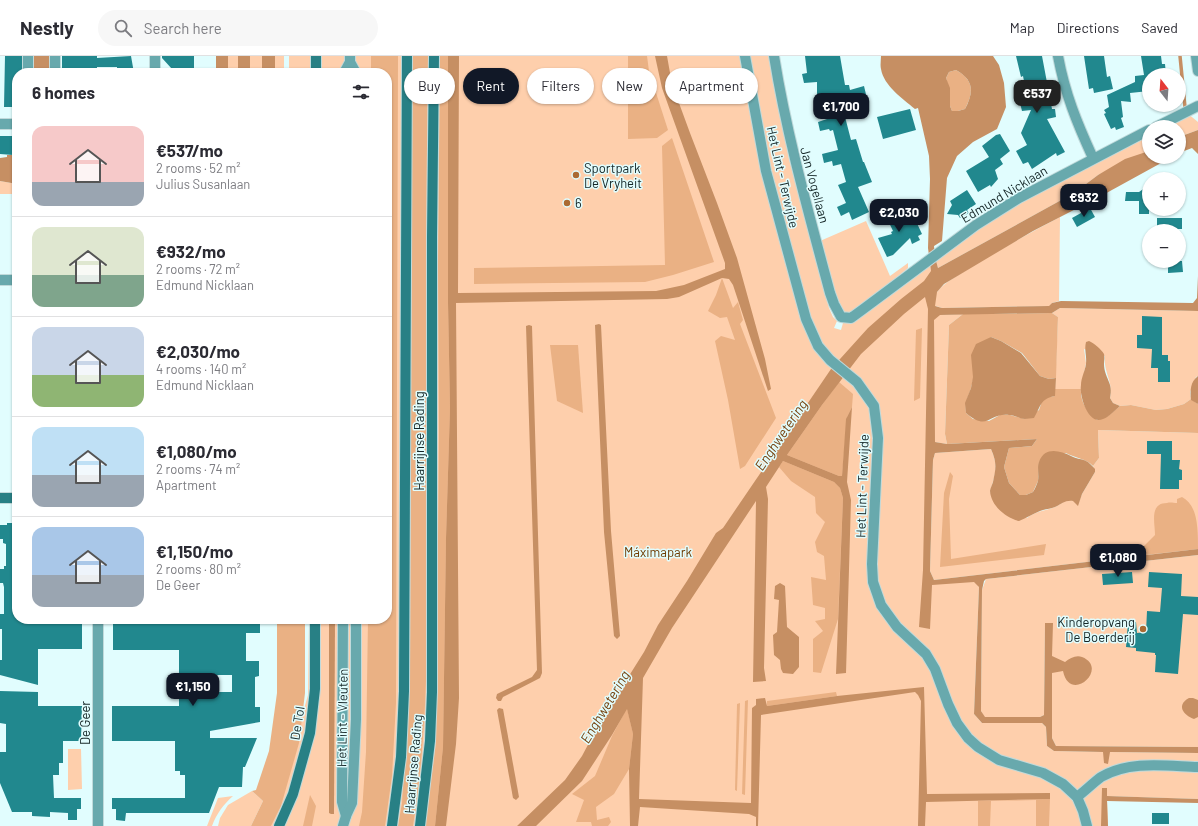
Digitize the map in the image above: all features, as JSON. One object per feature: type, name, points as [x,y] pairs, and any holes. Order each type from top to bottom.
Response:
[{"type":"main road","points":[[316,56],[316,68]]},
{"type":"main road","name":"Haarrijnse Rading","points":[[392,826],[401,757],[404,691],[407,56]]},
{"type":"main road","name":"Haarrijnse Rading","points":[[420,826],[430,741],[432,692],[432,237],[434,56]]},
{"type":"main road","points":[[0,498],[12,498]]},
{"type":"main road","name":"De Tol","points":[[279,826],[293,794],[310,733],[315,689],[315,624]]},
{"type":"street","points":[[28,56],[28,68]]},
{"type":"street","points":[[55,56],[55,68]]},
{"type":"street","points":[[155,56],[155,68]]},
{"type":"street","name":"Het Lint - Terwijde","points":[[745,56],[766,171],[806,319],[818,346],[830,360],[857,382],[874,406],[878,438],[872,564],[873,582],[881,605],[897,627],[926,654],[935,669],[957,723],[968,738],[978,747],[999,760],[1043,773],[1063,784],[1077,797],[1087,826]]},
{"type":"street","name":"Jan Vogellaan","points":[[774,56],[795,163],[830,293],[841,317]]},
{"type":"street","points":[[1058,56],[1062,80],[1076,121],[1094,158]]},
{"type":"street","points":[[1196,56],[1198,71]]},
{"type":"street","points":[[1170,120],[1198,106]]},
{"type":"street","points":[[0,124],[12,124]]},
{"type":"street","name":"Edmund Nicklaan","points":[[841,317],[851,318],[976,225],[1019,198],[1142,134]]},
{"type":"street","points":[[0,280],[12,280]]},
{"type":"street","name":"De Geer","points":[[98,624],[98,826]]},
{"type":"street","name":"Het Lint - Vleuten","points":[[342,624],[342,802],[346,816]]},
{"type":"street","name":"Het Lint - Vleuten","points":[[343,826],[352,803],[356,719],[356,624]]},
{"type":"street","points":[[342,718],[356,719]]},
{"type":"street","points":[[1077,797],[1101,778],[1126,767],[1142,765],[1198,767]]},
{"type":"green space","points":[[228,56],[238,56],[238,68],[228,68]]},
{"type":"green space","points":[[250,56],[262,56],[262,68],[250,68]]},
{"type":"green space","points":[[275,56],[284,56],[284,68],[275,68]]},
{"type":"green space","name":"Máximapark","points":[[289,56],[769,56],[789,159],[829,308],[833,317],[837,321],[834,328],[841,330],[843,323],[851,319],[930,260],[931,271],[937,292],[949,281],[982,260],[1060,217],[1059,301],[1052,303],[1050,306],[942,308],[936,306],[940,315],[963,314],[949,325],[945,434],[947,444],[935,442],[934,434],[929,446],[929,583],[975,579],[979,587],[974,714],[982,723],[1042,723],[1046,727],[1047,746],[1054,751],[1104,752],[1104,763],[1109,752],[1198,753],[1198,799],[1107,796],[1108,826],[267,826],[274,813],[308,695],[309,624],[392,624],[392,68],[289,68]]},
{"type":"green space","points":[[1187,113],[1198,122],[1198,130],[1186,134],[1186,120],[1174,120]]},
{"type":"green space","points":[[1142,137],[1142,154],[1098,175],[1074,193],[938,268],[935,257],[991,218]]},
{"type":"green space","points":[[0,181],[12,183],[12,194],[0,194]]},
{"type":"green space","points":[[866,221],[890,276],[908,263],[908,268],[852,314],[842,313],[837,307],[820,241]]},
{"type":"green space","points":[[1060,308],[1198,311],[1198,376],[1196,377],[1190,392],[1191,399],[1184,404],[1167,409],[1156,410],[1131,405],[1120,406],[1113,403],[1110,398],[1111,387],[1105,356],[1084,349],[1086,363],[1081,389],[1055,389],[1058,317],[1052,313]]},
{"type":"green space","points":[[1098,430],[1198,433],[1198,549],[934,580],[930,571],[933,460],[935,453],[991,449],[996,466],[990,492],[1027,518],[1037,512],[1055,507],[1068,500],[1078,504],[1095,472],[1093,466],[1099,458]]},
{"type":"green space","points":[[1198,555],[1198,747],[1056,746],[1052,738],[1052,623],[1045,623],[1044,715],[1040,717],[984,717],[981,711],[982,590],[986,579]]},
{"type":"green space","points":[[68,749],[81,749],[82,789],[68,790]]},
{"type":"green space","points":[[252,791],[263,801],[251,826],[218,826],[220,818],[228,805]]},
{"type":"green space","points":[[233,796],[216,817],[212,826],[207,826],[218,798]]},
{"type":"shaded area","points":[[32,56],[51,56],[51,68],[32,68]]},
{"type":"shaded area","points":[[216,56],[228,56],[228,68],[216,68]]},
{"type":"shaded area","points":[[238,56],[250,56],[250,68],[238,68]]},
{"type":"shaded area","points":[[262,56],[275,56],[275,68],[262,68]]},
{"type":"shaded area","points":[[371,56],[398,56],[396,703],[392,776],[385,826],[359,826],[362,812],[366,752],[368,624],[392,624],[392,68],[371,68]]},
{"type":"shaded area","points":[[412,56],[428,56],[428,68],[412,68]]},
{"type":"shaded area","points":[[440,56],[448,56],[448,68],[440,68]]},
{"type":"shaded area","points":[[448,56],[459,56],[458,293],[656,291],[684,285],[725,269],[725,263],[668,104],[679,104],[737,258],[765,359],[771,389],[768,391],[733,285],[729,279],[722,278],[679,297],[667,299],[456,303],[459,698],[456,744],[446,826],[435,826],[443,747],[446,538],[450,408],[448,303],[448,104],[455,104],[455,68],[448,68]]},
{"type":"shaded area","points":[[628,56],[647,56],[649,68],[628,68]]},
{"type":"shaded area","points":[[655,56],[667,56],[669,68],[665,68],[665,96]]},
{"type":"shaded area","points":[[881,56],[993,56],[999,65],[1004,83],[1006,107],[997,129],[973,142],[957,156],[947,178],[942,241],[934,246],[938,268],[1074,193],[1098,175],[1125,159],[1142,153],[1142,164],[1159,164],[1033,231],[944,284],[937,292],[935,306],[942,308],[1049,306],[1052,303],[1061,301],[1193,303],[1197,298],[1198,276],[1198,311],[1060,308],[1052,313],[940,315],[934,320],[935,442],[947,444],[1037,439],[1032,446],[1009,448],[1004,467],[1009,483],[1020,495],[1026,495],[1033,492],[1038,481],[1039,462],[1045,454],[1049,452],[1058,451],[1086,461],[1095,469],[1095,472],[1082,494],[1078,506],[1073,501],[1064,502],[1055,507],[1037,512],[1019,521],[1004,514],[993,502],[990,490],[995,473],[995,466],[991,449],[935,453],[933,460],[930,571],[934,580],[1198,549],[1198,555],[986,579],[982,590],[981,711],[985,717],[1040,717],[1044,715],[1045,623],[1053,623],[1052,656],[1065,662],[1073,657],[1082,657],[1090,662],[1092,669],[1086,681],[1073,685],[1067,681],[1063,671],[1052,673],[1052,738],[1056,746],[1198,747],[1198,753],[1110,752],[1108,764],[1104,763],[1103,752],[1054,751],[1047,746],[1046,727],[1042,723],[982,723],[974,714],[979,587],[974,582],[932,585],[930,629],[919,627],[923,570],[928,309],[925,297],[904,314],[861,354],[822,405],[787,455],[842,476],[846,419],[852,407],[847,482],[851,500],[846,673],[836,674],[843,498],[840,488],[834,482],[783,461],[766,487],[768,499],[764,668],[766,681],[753,682],[756,501],[672,628],[643,678],[639,799],[751,803],[752,708],[756,705],[756,699],[765,698],[767,706],[837,696],[924,687],[927,794],[1050,793],[1050,799],[926,802],[925,826],[918,826],[921,701],[915,692],[761,715],[758,826],[756,826],[756,817],[749,814],[640,807],[638,826],[630,826],[629,769],[633,734],[627,709],[582,781],[536,826],[517,826],[565,780],[582,756],[600,722],[644,652],[658,625],[716,533],[723,528],[831,369],[868,328],[924,281],[931,271],[928,248],[930,179],[929,156],[918,108],[915,109],[899,96],[886,81],[881,67]],"holes":[[[956,70],[966,78],[971,87],[968,103],[965,109],[952,111],[950,106],[950,88],[946,78],[949,72]]]},
{"type":"shaded area","points":[[956,70],[969,82],[971,92],[965,109],[952,111],[946,78],[949,72]]},
{"type":"shaded area","points":[[657,96],[668,130],[657,138],[628,139],[628,104],[657,104]]},
{"type":"shaded area","points":[[412,104],[428,104],[426,271],[427,656],[423,742],[413,826],[398,826],[402,803],[410,666]]},
{"type":"shaded area","points":[[440,104],[448,104],[448,303],[450,408],[446,538],[443,747],[435,826],[425,826],[436,743],[439,433],[438,265]]},
{"type":"shaded area","points":[[1198,130],[1198,154],[1192,148],[1186,150],[1186,134]]},
{"type":"shaded area","points":[[672,138],[714,262],[645,282],[474,284],[474,268],[665,265],[662,146]]},
{"type":"shaded area","points":[[7,155],[12,155],[12,183],[0,181],[0,158],[7,157]]},
{"type":"shaded area","points":[[722,278],[733,308],[738,302],[743,320],[740,324],[776,418],[745,466],[740,469],[728,400],[715,341],[721,336],[735,340],[727,317],[720,318],[708,311]]},
{"type":"shaded area","points":[[1052,313],[1058,317],[1056,378],[1049,379],[1040,376],[1022,353],[991,337],[977,369],[966,402],[966,413],[973,419],[989,421],[1000,415],[1010,415],[1025,419],[1039,410],[1042,401],[1047,397],[1055,396],[1055,389],[1081,389],[1085,406],[1090,414],[1097,420],[1108,416],[1120,406],[1131,405],[1156,410],[1167,409],[1184,404],[1191,399],[1198,404],[1198,433],[1098,430],[1099,458],[1093,466],[1087,461],[1066,453],[1039,462],[1038,481],[1033,492],[1026,495],[1020,495],[1009,483],[1004,467],[1009,448],[1032,446],[1037,439],[947,444],[945,434],[949,325],[963,314]]},
{"type":"shaded area","points":[[595,325],[601,325],[611,531],[620,636],[617,639],[614,636],[604,532]]},
{"type":"shaded area","points":[[526,326],[532,326],[542,673],[540,678],[503,697],[501,701],[498,701],[496,698],[497,694],[532,677],[537,670]]},
{"type":"shaded area","points":[[922,328],[920,398],[914,401],[916,330]]},
{"type":"shaded area","points":[[991,337],[1021,353],[1040,376],[1049,379],[1056,378],[1055,396],[1044,401],[1034,418],[1025,419],[1011,415],[1002,415],[988,420],[979,421],[966,413],[965,403],[971,388],[973,377],[971,355],[976,344]]},
{"type":"shaded area","points":[[1089,341],[1097,346],[1104,354],[1104,369],[1111,388],[1110,398],[1113,403],[1120,406],[1107,417],[1098,420],[1089,414],[1081,396],[1082,380],[1086,364],[1085,345],[1086,342]]},
{"type":"shaded area","points":[[550,345],[578,345],[583,413],[557,401]]},
{"type":"shaded area","points":[[1198,376],[1198,404],[1191,400],[1191,387],[1193,381]]},
{"type":"shaded area","points":[[839,382],[853,394],[852,407],[847,417],[842,476],[787,455]]},
{"type":"shaded area","points":[[783,461],[834,482],[840,488],[843,498],[838,619],[821,673],[813,672],[813,639],[823,631],[815,621],[825,619],[825,608],[813,605],[811,577],[826,580],[824,556],[817,552],[815,542],[825,522],[816,513],[815,497],[791,481],[779,467]]},
{"type":"shaded area","points":[[950,472],[953,476],[949,499],[951,559],[1046,544],[1044,555],[940,567],[944,493]]},
{"type":"shaded area","points":[[1182,497],[1191,506],[1196,518],[1198,549],[1135,556],[1155,535],[1154,514],[1158,506],[1161,504],[1177,503],[1177,499]]},
{"type":"shaded area","points":[[780,583],[785,586],[787,627],[799,637],[799,667],[793,674],[783,673],[780,660],[774,655],[773,635],[777,632],[779,600],[774,599],[775,586]]},
{"type":"shaded area","points":[[277,624],[305,624],[305,693],[299,743],[281,806],[271,826],[251,826],[263,801],[252,791],[256,790],[269,751],[277,693]]},
{"type":"shaded area","points":[[329,624],[335,624],[334,814],[329,813]]},
{"type":"shaded area","points":[[836,692],[837,696],[767,706],[767,701]]},
{"type":"shaded area","points":[[1189,698],[1198,700],[1198,717],[1194,719],[1182,710],[1183,704]]},
{"type":"shaded area","points":[[748,700],[745,795],[742,794],[745,701]]},
{"type":"shaded area","points":[[740,703],[737,791],[735,790],[737,704]]},
{"type":"shaded area","points":[[499,708],[503,709],[519,797],[516,800],[513,798],[497,710]]},
{"type":"shaded area","points":[[627,708],[633,734],[629,769],[614,794],[596,807],[597,820],[609,817],[611,822],[608,826],[592,826],[591,822],[576,822],[584,800],[572,794],[595,776],[612,736]]},
{"type":"shaded area","points":[[1102,788],[1107,788],[1107,796],[1198,799],[1198,803],[1107,801],[1108,826],[1101,826]]},
{"type":"shaded area","points":[[310,795],[316,806],[312,826],[303,826]]},
{"type":"shaded area","points":[[1050,799],[1049,826],[1036,826],[1036,800],[991,801],[990,826],[978,826],[978,801]]},
{"type":"building","points":[[5,56],[22,56],[22,68],[12,68],[12,107],[4,107]]},
{"type":"building","points":[[62,56],[97,56],[97,58],[131,56],[133,68],[97,67],[62,68]]},
{"type":"building","points":[[162,56],[194,56],[194,68],[171,68],[162,58]]},
{"type":"building","points":[[805,56],[840,56],[845,85],[849,85],[850,90],[864,86],[869,107],[844,113],[851,140],[856,139],[863,162],[872,182],[858,187],[869,212],[852,220],[849,212],[841,216],[837,207],[846,203],[838,185],[846,182],[841,164],[833,166],[832,161],[824,163],[822,154],[838,150],[833,130],[830,131],[829,129],[820,131],[818,122],[827,119],[822,104],[819,104],[817,97],[817,82],[804,83],[802,74],[807,73]]},
{"type":"building","points":[[1016,56],[1042,56],[1052,109],[1055,109],[1056,117],[1047,119],[1065,152],[1057,156],[1056,153],[1032,169],[1028,162],[1023,164],[1016,151],[1027,145],[1021,133],[1031,110],[1022,111],[1020,103],[1023,103],[1022,97],[1027,96],[1023,76],[1021,77]]},
{"type":"building","points":[[1084,56],[1104,56],[1107,77],[1110,76],[1113,89],[1094,93],[1093,88],[1089,89]]},
{"type":"building","points":[[1141,56],[1161,56],[1162,64],[1165,64],[1165,68],[1143,68]]},
{"type":"building","points":[[1142,75],[1142,92],[1130,93],[1131,102],[1121,101],[1123,117],[1121,118],[1124,127],[1116,130],[1115,127],[1111,129],[1104,114],[1106,113],[1104,110],[1109,107],[1107,95],[1135,82],[1135,76]]},
{"type":"building","points":[[910,109],[916,130],[883,139],[877,117]]},
{"type":"building","points":[[1000,134],[1010,151],[1000,159],[1003,164],[995,170],[998,179],[991,187],[990,185],[978,192],[966,171],[989,157],[982,146],[996,135]]},
{"type":"building","points":[[0,136],[12,136],[12,155],[0,154]]},
{"type":"building","points":[[967,190],[976,204],[967,210],[969,213],[960,218],[958,215],[947,214],[952,205],[950,201]]},
{"type":"building","points":[[1142,190],[1142,214],[1139,214],[1139,201],[1125,201],[1126,192],[1139,192]]},
{"type":"building","points":[[896,207],[903,222],[914,217],[922,234],[918,236],[920,240],[912,244],[910,238],[893,255],[887,257],[878,238],[892,234],[891,232],[893,231],[884,212]]},
{"type":"building","points":[[1090,208],[1095,217],[1077,227],[1072,218]]},
{"type":"building","points":[[1157,218],[1182,218],[1182,224],[1157,224]]},
{"type":"building","points":[[1168,268],[1183,268],[1183,272],[1168,273]]},
{"type":"building","points":[[1142,316],[1162,317],[1162,355],[1168,355],[1168,361],[1170,361],[1170,382],[1158,382],[1158,368],[1151,368],[1152,349],[1137,348],[1137,335],[1142,335]]},
{"type":"building","points":[[1147,441],[1172,441],[1172,460],[1180,460],[1179,469],[1182,470],[1182,480],[1179,480],[1179,489],[1160,489],[1161,454],[1147,454]]},
{"type":"building","points":[[7,523],[12,523],[12,624],[82,624],[82,649],[38,649],[38,685],[0,675],[0,660],[2,660],[2,629],[0,629],[0,614],[4,614],[4,587],[3,583],[0,583],[0,569],[4,569],[4,566],[6,566],[6,544],[3,543],[3,539],[0,539],[0,525],[7,525]]},
{"type":"building","points":[[1132,572],[1133,583],[1103,585],[1102,574]]},
{"type":"building","points":[[1149,572],[1182,574],[1181,596],[1198,597],[1198,615],[1183,614],[1178,674],[1155,672],[1155,653],[1136,651],[1136,648],[1126,647],[1128,622],[1136,622],[1137,633],[1146,632],[1147,611],[1160,612],[1162,588],[1148,587]]},
{"type":"building","points":[[113,624],[260,624],[260,633],[246,633],[246,661],[259,661],[259,676],[255,677],[255,707],[260,707],[260,722],[210,731],[210,738],[257,738],[245,767],[243,767],[242,787],[219,787],[209,813],[126,813],[125,821],[116,820],[116,809],[112,809],[112,798],[185,798],[185,775],[180,775],[180,771],[175,771],[175,741],[112,741],[112,706],[179,706],[179,650],[113,650]],"holes":[[[207,675],[232,675],[232,692],[207,692]]]},
{"type":"building","points":[[0,691],[38,692],[38,706],[82,706],[81,741],[63,741],[63,763],[59,763],[59,775],[53,775],[54,798],[81,798],[81,809],[77,809],[77,820],[68,820],[68,813],[50,812],[50,817],[32,816],[32,812],[12,812],[0,783],[0,752],[6,752],[6,724],[0,723]]},
{"type":"building","points":[[1152,813],[1169,813],[1169,824],[1152,824]]},
{"type":"waterway","points":[[1180,56],[1181,68]]},
{"type":"place","name":"Sportpark De Vryheit","points":[[576,175]]},
{"type":"place","name":"6","points":[[567,203]]},
{"type":"place","name":"Kinderopvang De Boerderij","points":[[1143,629]]},
{"type":"water label","name":"Enghwetering","points":[[781,435]]},
{"type":"water label","name":"Enghwetering","points":[[605,707]]}]
